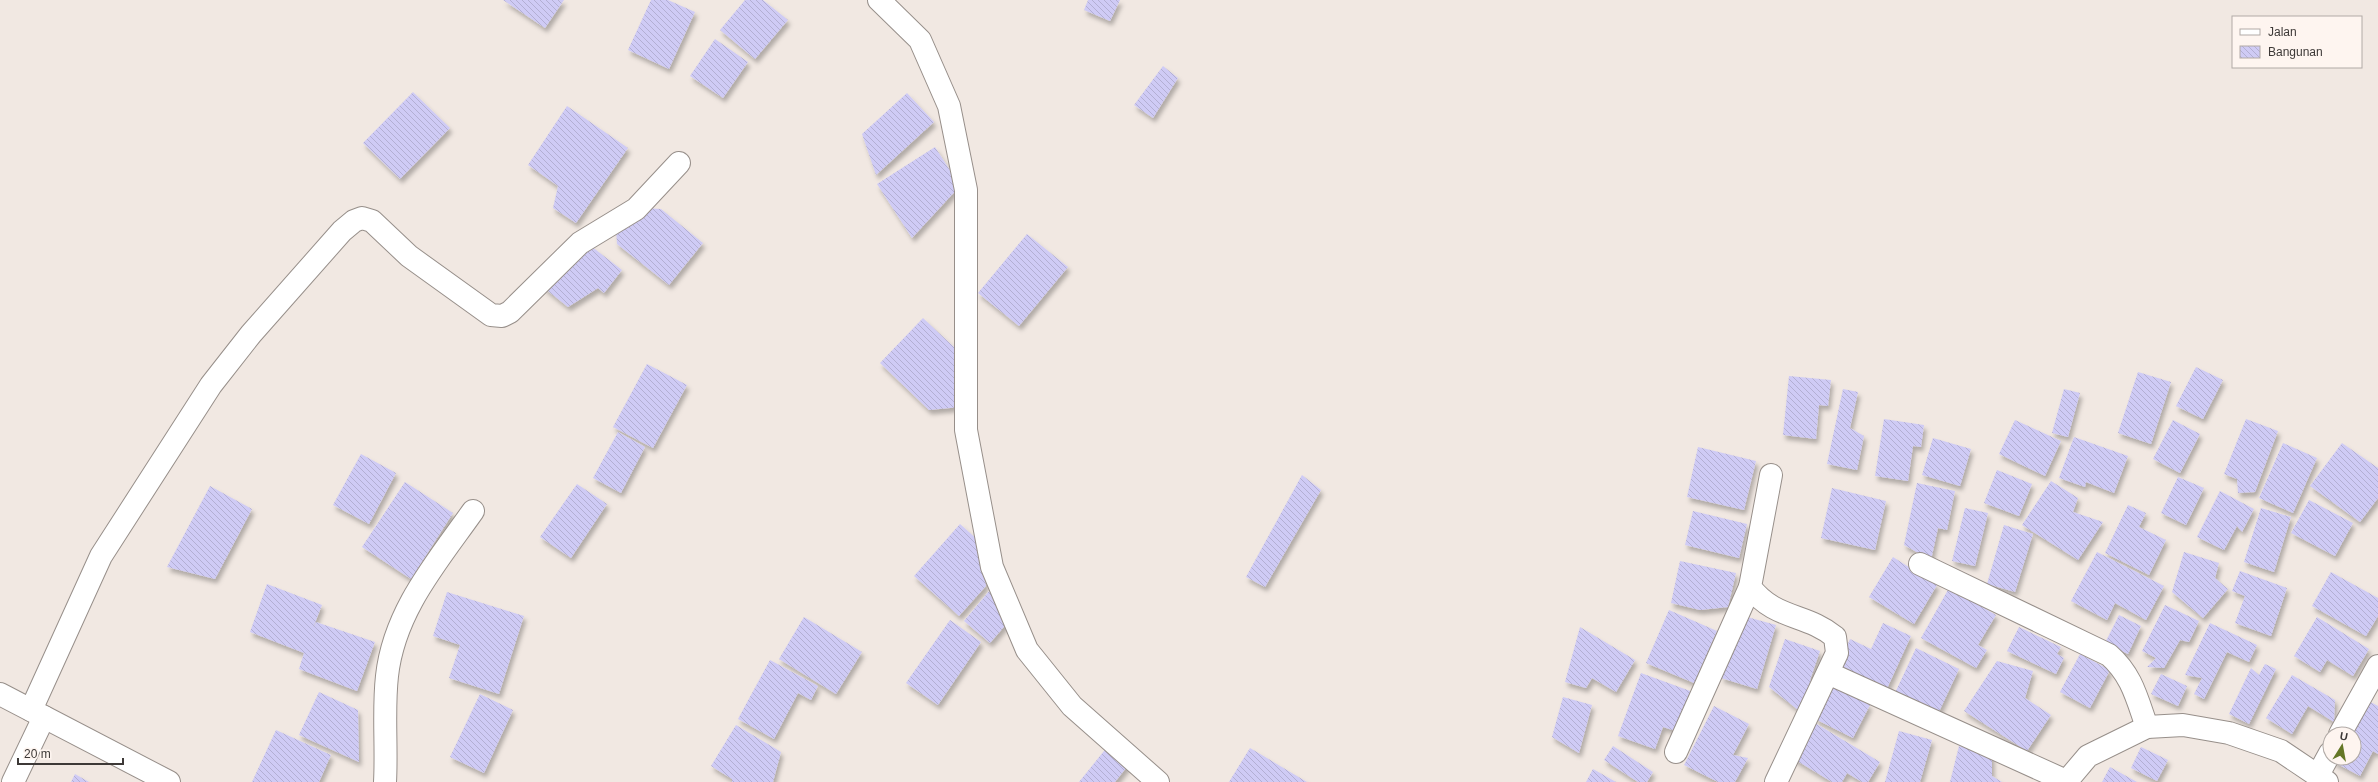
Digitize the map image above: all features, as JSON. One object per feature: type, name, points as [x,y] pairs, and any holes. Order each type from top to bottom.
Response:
[{"type":"street","points":[[879,0],[920,40],[950,106],[966,190],[966,430],[992,567],[1027,650],[1072,706],[1158,782]]},
{"type":"street","points":[[12,782],[101,556],[211,385],[251,334],[348,226],[362,218],[372,221],[409,256],[491,315],[502,316],[510,312],[580,243],[636,209],[679,163]]},
{"type":"street","points":[[1676,752],[1750,587],[1771,475]]},
{"type":"street","points":[[385,782],[386,753],[384,716],[387,675],[393,642],[411,599],[473,510]]},
{"type":"street","points":[[1920,564],[2108,655],[2122,666],[2132,683],[2147,727]]},
{"type":"street","points":[[1750,587],[1760,600],[1780,612],[1822,626],[1835,637],[1837,653],[1776,782]]},
{"type":"street","points":[[2344,726],[2378,666]]},
{"type":"street","points":[[1828,673],[2066,782],[2088,756],[2147,727],[2183,725],[2229,733],[2281,751],[2323,779],[2326,766]]},
{"type":"street","points":[[0,694],[169,782]]},
{"type":"building","points":[[503,0],[564,0],[545,28]]},
{"type":"building","points":[[651,0],[668,0],[695,12],[669,69],[628,50]]},
{"type":"building","points":[[745,0],[763,0],[788,20],[755,59],[720,30]]},
{"type":"building","points":[[1088,0],[1120,0],[1110,21],[1084,10]]},
{"type":"building","points":[[715,39],[748,62],[723,98],[690,76]]},
{"type":"building","points":[[1163,66],[1178,78],[1153,118],[1134,105]]},
{"type":"building","points":[[413,92],[450,128],[400,179],[363,143]]},
{"type":"building","points":[[907,93],[934,122],[876,175],[862,134]]},
{"type":"building","points":[[567,106],[628,148],[576,223],[553,208],[558,186],[528,165]]},
{"type":"building","points":[[935,147],[960,186],[912,238],[877,184]]},
{"type":"building","points":[[645,208],[661,209],[703,243],[669,285],[617,244],[616,228]]},
{"type":"building","points":[[1027,234],[1068,267],[1019,326],[978,293]]},
{"type":"building","points":[[587,243],[622,270],[604,293],[598,288],[568,307],[543,287]]},
{"type":"building","points":[[923,318],[956,349],[960,407],[929,410],[880,363]]},
{"type":"building","points":[[647,364],[687,385],[653,448],[613,427]]},
{"type":"building","points":[[2196,367],[2223,380],[2203,419],[2176,406]]},
{"type":"building","points":[[2138,372],[2171,382],[2151,444],[2118,433]]},
{"type":"building","points":[[1789,376],[1831,380],[1828,406],[1819,405],[1816,439],[1783,435]]},
{"type":"building","points":[[1843,389],[1858,392],[1850,428],[1864,436],[1857,470],[1827,464]]},
{"type":"building","points":[[2064,389],[2080,393],[2068,437],[2052,433]]},
{"type":"building","points":[[1884,419],[1924,425],[1921,447],[1913,446],[1908,481],[1875,476]]},
{"type":"building","points":[[2246,419],[2278,431],[2255,492],[2238,493],[2237,479],[2224,474]]},
{"type":"building","points":[[2015,420],[2061,441],[2045,476],[1999,454]]},
{"type":"building","points":[[2173,420],[2200,434],[2180,473],[2153,459]]},
{"type":"building","points":[[618,432],[645,447],[621,493],[593,478]]},
{"type":"building","points":[[2074,437],[2128,456],[2114,493],[2086,482],[2085,487],[2059,478]]},
{"type":"building","points":[[1933,438],[1971,449],[1960,486],[1922,475]]},
{"type":"building","points":[[2283,443],[2317,458],[2293,513],[2259,498]]},
{"type":"building","points":[[2342,443],[2378,468],[2378,498],[2360,522],[2310,486]]},
{"type":"building","points":[[1698,447],[1756,461],[1744,510],[1687,497]]},
{"type":"building","points":[[361,454],[396,473],[369,524],[333,505]]},
{"type":"building","points":[[1997,470],[2032,484],[2019,516],[1984,503]]},
{"type":"building","points":[[1302,475],[1321,490],[1265,587],[1246,577]]},
{"type":"building","points":[[2178,477],[2204,488],[2186,525],[2161,513]]},
{"type":"building","points":[[2051,481],[2078,498],[2073,512],[2103,522],[2078,560],[2022,525]]},
{"type":"building","points":[[405,482],[453,513],[411,579],[362,547]]},
{"type":"building","points":[[1917,483],[1955,491],[1947,530],[1938,528],[1931,560],[1904,545]]},
{"type":"building","points":[[577,484],[607,504],[571,558],[540,537]]},
{"type":"building","points":[[210,486],[252,509],[215,579],[167,567]]},
{"type":"building","points":[[1832,488],[1886,501],[1875,550],[1821,538]]},
{"type":"building","points":[[2220,491],[2254,509],[2242,532],[2237,526],[2224,550],[2197,537]]},
{"type":"building","points":[[2309,500],[2353,523],[2335,556],[2291,533]]},
{"type":"building","points":[[2128,505],[2146,513],[2139,527],[2166,540],[2149,575],[2105,553]]},
{"type":"building","points":[[1965,508],[1988,513],[1975,566],[1952,561]]},
{"type":"building","points":[[2261,508],[2291,517],[2274,572],[2244,562]]},
{"type":"building","points":[[1693,511],[1747,524],[1739,558],[1685,545]]},
{"type":"building","points":[[960,524],[979,541],[986,586],[959,616],[914,576]]},
{"type":"building","points":[[2004,525],[2033,534],[2015,592],[1987,584]]},
{"type":"building","points":[[2097,552],[2164,586],[2146,620],[2115,603],[2107,620],[2071,601]]},
{"type":"building","points":[[2184,552],[2219,563],[2215,578],[2228,589],[2203,618],[2172,592]]},
{"type":"building","points":[[1893,557],[1937,585],[1914,624],[1869,597]]},
{"type":"building","points":[[1680,561],[1736,573],[1728,607],[1700,610],[1671,603]]},
{"type":"building","points":[[2240,571],[2287,588],[2271,636],[2235,623],[2245,596],[2232,591]]},
{"type":"building","points":[[2331,572],[2378,598],[2378,616],[2366,636],[2312,606]]},
{"type":"building","points":[[267,584],[322,605],[313,628],[316,622],[375,642],[357,691],[299,669],[304,653],[250,632]]},
{"type":"building","points":[[1949,588],[1996,615],[1978,645],[1987,650],[1976,668],[1921,638]]},
{"type":"building","points":[[990,590],[1009,621],[990,643],[964,621]]},
{"type":"building","points":[[447,592],[524,616],[499,694],[449,678],[460,645],[433,636]]},
{"type":"building","points":[[2165,605],[2199,621],[2189,642],[2180,640],[2164,668],[2147,667],[2156,658],[2142,651]]},
{"type":"building","points":[[1669,610],[1717,631],[1694,683],[1646,663]]},
{"type":"building","points":[[1740,615],[1776,625],[1757,689],[1721,678]]},
{"type":"building","points":[[2119,615],[2141,626],[2128,654],[2105,643]]},
{"type":"building","points":[[804,617],[862,652],[836,694],[779,659]]},
{"type":"building","points":[[2317,617],[2369,649],[2353,676],[2327,660],[2320,672],[2294,656]]},
{"type":"building","points":[[950,620],[981,642],[938,705],[906,683]]},
{"type":"building","points":[[1883,623],[1911,636],[1885,693],[1836,671],[1850,639],[1871,649]]},
{"type":"building","points":[[2210,623],[2257,645],[2249,662],[2227,652],[2204,699],[2194,694],[2202,678],[2185,675]]},
{"type":"building","points":[[1580,627],[1635,660],[1616,692],[1592,678],[1586,688],[1565,682]]},
{"type":"building","points":[[2019,627],[2061,647],[2057,654],[2064,658],[2056,674],[2007,651]]},
{"type":"building","points":[[1785,639],[1820,651],[1810,680],[1815,685],[1802,713],[1769,687]]},
{"type":"building","points":[[1916,648],[1959,669],[1937,716],[1894,695]]},
{"type":"building","points":[[2080,654],[2110,670],[2090,708],[2060,692]]},
{"type":"building","points":[[770,660],[818,686],[811,700],[798,693],[774,739],[738,719]]},
{"type":"building","points":[[1997,661],[2033,671],[2025,698],[2051,715],[2027,751],[1964,711]]},
{"type":"building","points":[[2265,664],[2276,669],[2249,724],[2229,714],[2251,668],[2259,675]]},
{"type":"building","points":[[1641,673],[1693,692],[1679,732],[1663,727],[1655,749],[1618,736]]},
{"type":"building","points":[[2161,674],[2187,686],[2178,706],[2151,694]]},
{"type":"building","points":[[2292,675],[2335,700],[2334,722],[2308,706],[2292,734],[2266,718]]},
{"type":"building","points":[[1832,686],[1870,705],[1853,738],[1815,719]]},
{"type":"building","points":[[319,692],[358,710],[359,762],[299,735]]},
{"type":"building","points":[[480,694],[513,710],[484,773],[450,757]]},
{"type":"building","points":[[1563,697],[1592,705],[1579,753],[1552,737]]},
{"type":"building","points":[[2365,699],[2378,706],[2378,754],[2373,751],[2360,776],[2341,766],[2362,766],[2362,726],[2351,726]]},
{"type":"building","points":[[1714,706],[1749,724],[1733,755],[1748,758],[1735,782],[1718,782],[1684,765]]},
{"type":"building","points":[[1810,720],[1880,762],[1868,782],[1862,782],[1847,773],[1842,782],[1832,782],[1789,756]]},
{"type":"building","points":[[736,725],[781,752],[773,782],[732,782],[732,779],[711,766]]},
{"type":"building","points":[[276,730],[331,755],[319,782],[252,782]]},
{"type":"building","points":[[1899,731],[1932,740],[1920,782],[1885,782]]},
{"type":"building","points":[[1108,746],[1130,763],[1115,782],[1079,782]]},
{"type":"building","points":[[1613,746],[1653,772],[1647,782],[1638,782],[1604,760]]},
{"type":"building","points":[[1959,746],[1992,754],[1992,776],[2002,782],[1950,782]]},
{"type":"building","points":[[2141,747],[2168,760],[2157,781],[2131,768]]},
{"type":"building","points":[[1250,748],[1307,782],[1229,782]]},
{"type":"building","points":[[2110,767],[2137,782],[2102,782]]},
{"type":"building","points":[[1593,769],[1616,782],[1586,782]]},
{"type":"building","points":[[75,774],[89,782],[71,782]]}]
